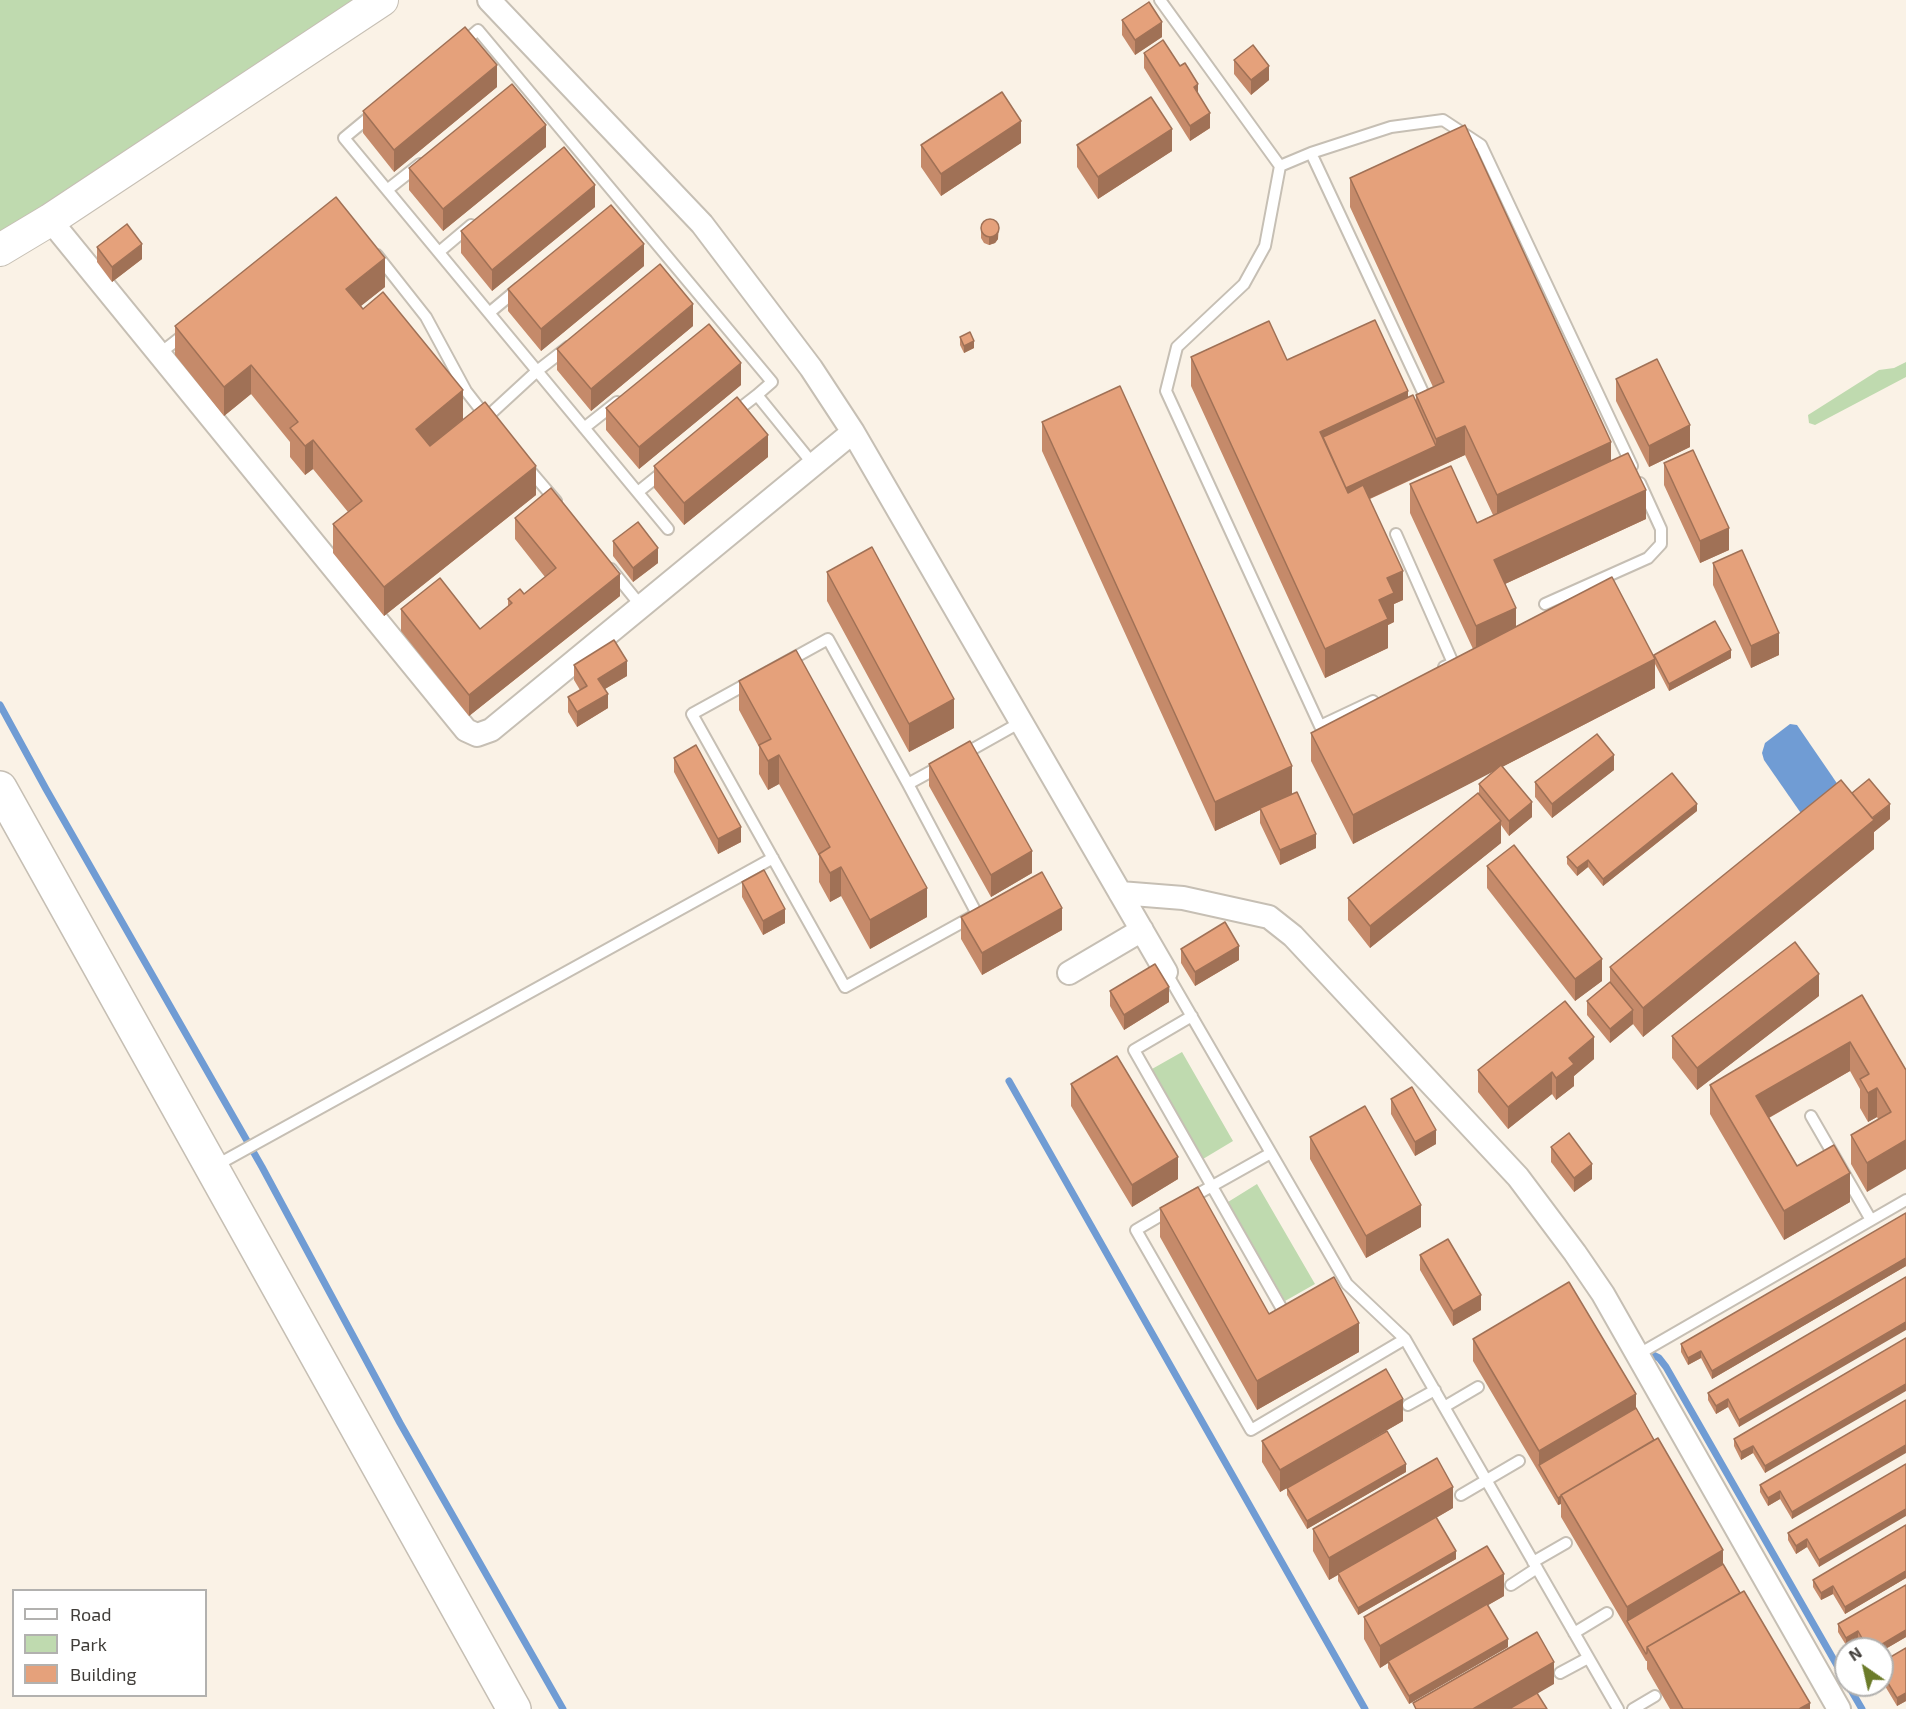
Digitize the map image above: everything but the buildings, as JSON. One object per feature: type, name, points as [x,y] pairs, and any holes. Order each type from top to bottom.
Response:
[{"type":"main road","points":[[0,249],[50,220],[382,0]]},
{"type":"main road","points":[[0,788],[514,1709]]},
{"type":"street","points":[[489,0],[702,224],[811,368],[853,432],[1166,972]]},
{"type":"street","points":[[50,220],[466,730],[477,735],[491,730],[853,432]]},
{"type":"street","points":[[1120,893],[1183,898],[1269,917],[1293,936],[1518,1177],[1603,1294],[1839,1709]]},
{"type":"street","points":[[1069,974],[1142,930]]},
{"type":"lane","points":[[1160,0],[1280,166],[1265,246],[1244,284],[1177,347],[1166,391],[1320,726],[1382,697]]},
{"type":"lane","points":[[451,52],[478,30],[517,86],[714,323],[772,382],[730,417]]},
{"type":"lane","points":[[380,109],[344,138],[668,529]]},
{"type":"lane","points":[[1280,166],[1311,153],[1391,127],[1443,120],[1481,145],[1661,529],[1661,544],[1648,558],[1545,604]]},
{"type":"lane","points":[[1311,153],[1428,405]]},
{"type":"lane","points":[[387,190],[432,154]]},
{"type":"lane","points":[[439,252],[483,215]]},
{"type":"lane","points":[[370,247],[426,317],[466,391],[491,422],[537,371],[573,342]]},
{"type":"lane","points":[[489,313],[524,284]]},
{"type":"lane","points":[[159,354],[196,326]]},
{"type":"lane","points":[[584,428],[629,392]]},
{"type":"lane","points":[[757,395],[813,464]]},
{"type":"lane","points":[[524,462],[561,507]]},
{"type":"lane","points":[[638,492],[675,462]]},
{"type":"lane","points":[[1396,534],[1453,663],[1433,672]]},
{"type":"lane","points":[[605,561],[641,606]]},
{"type":"lane","points":[[828,639],[908,784],[976,914],[845,987],[692,714],[828,639]]},
{"type":"lane","points":[[908,784],[1021,722]]},
{"type":"lane","points":[[212,1168],[773,858]]},
{"type":"lane","points":[[1166,972],[1271,1153],[1342,1287],[1405,1339],[1618,1709]]},
{"type":"lane","points":[[1192,1016],[1134,1050],[1286,1316],[1296,1311]]},
{"type":"lane","points":[[1811,1116],[1871,1220]]},
{"type":"lane","points":[[1271,1153],[1136,1230],[1251,1430],[1405,1339]]},
{"type":"lane","points":[[1637,1355],[1906,1200]]},
{"type":"lane","points":[[1444,1407],[1478,1387]]},
{"type":"lane","points":[[1408,1405],[1435,1390]]},
{"type":"lane","points":[[1461,1495],[1518,1461]]},
{"type":"lane","points":[[1511,1585],[1566,1543]]},
{"type":"lane","points":[[1574,1633],[1607,1613]]},
{"type":"lane","points":[[1560,1673],[1588,1658]]},
{"type":"lane","points":[[1633,1709],[1655,1696]]},
{"type":"green space","points":[[0,0],[358,0],[0,237]]},
{"type":"green space","points":[[1906,362],[1906,377],[1815,425],[1809,423],[1808,415],[1879,370],[1894,368]]},
{"type":"green space","points":[[1182,1052],[1233,1141],[1203,1159],[1152,1069]]},
{"type":"green space","points":[[1257,1184],[1315,1284],[1285,1301],[1228,1202]]},
{"type":"water","points":[[1790,724],[1797,725],[1845,795],[1807,822],[1764,760],[1762,753],[1765,743]]},
{"type":"waterway","points":[[0,705],[262,1167],[400,1423],[563,1709]]},
{"type":"waterway","points":[[1009,1081],[1365,1709]]},
{"type":"waterway","points":[[1653,1355],[1659,1358],[1666,1367],[1834,1660]]},
{"type":"waterway","points":[[1855,1697],[1862,1709]]}]
